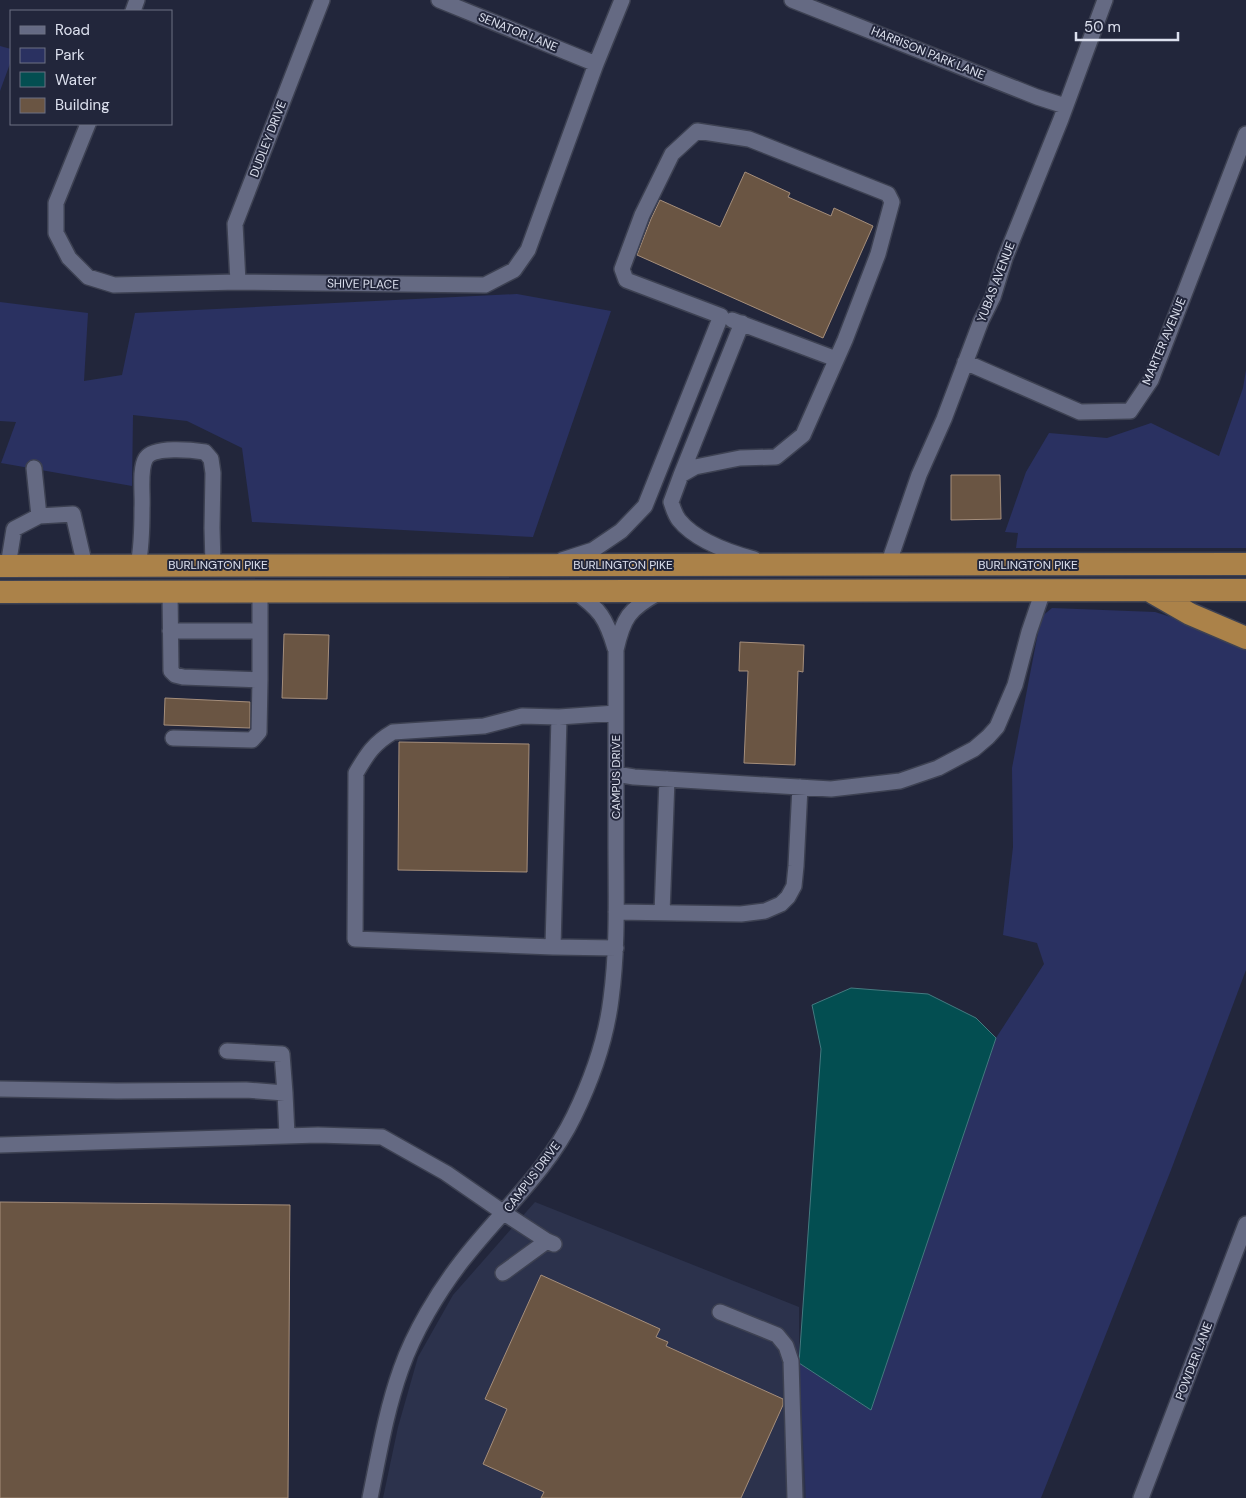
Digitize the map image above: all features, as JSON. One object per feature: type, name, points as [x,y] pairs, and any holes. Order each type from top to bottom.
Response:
[{"type":"highway","name":"BURLINGTON PIKE","points":[[4,566],[1246,564]]},
{"type":"highway","points":[[1149,590],[1190,614],[1246,638]]},
{"type":"highway","name":"BURLINGTON PIKE","points":[[0,592],[1246,590]]},
{"type":"street","name":"DUDLEY DRIVE","points":[[238,282],[235,224],[322,0]]},
{"type":"street","name":"SENATOR LANE","points":[[439,0],[596,64]]},
{"type":"street","name":"SHIVE PLACE","points":[[88,125],[56,203],[56,233],[69,258],[88,278],[114,285],[238,282],[485,285],[514,270],[528,250],[596,64],[622,0]]},
{"type":"street","name":"HARRISON PARK LANE","points":[[792,0],[816,4],[881,34],[1036,98],[1064,106]]},
{"type":"street","name":"YUBAS AVENUE","points":[[888,565],[919,475],[944,419],[981,321],[993,297],[1005,258],[1105,0]]},
{"type":"street","points":[[681,474],[695,467],[740,458],[776,457],[803,435],[845,340],[878,254],[892,202],[888,194],[749,139],[697,131],[672,154],[642,215],[622,269],[626,280],[836,359]]},
{"type":"street","name":"MARTER AVENUE","points":[[966,362],[1080,412],[1130,411],[1151,380],[1246,134]]},
{"type":"street","points":[[544,566],[593,550],[622,531],[645,506],[721,316]]},
{"type":"street","points":[[742,323],[671,502],[678,519],[699,537],[733,553],[778,565]]},
{"type":"street","points":[[138,565],[142,542],[142,472],[145,459],[150,454],[158,451],[176,450],[205,452],[211,459],[213,473],[213,565]]},
{"type":"street","points":[[34,468],[39,516]]},
{"type":"street","points":[[4,566],[14,529],[39,516],[73,514],[85,566]]},
{"type":"street","name":"CAMPUS DRIVE","points":[[574,591],[587,600],[600,613],[609,626],[616,650]]},
{"type":"street","name":"CAMPUS DRIVE","points":[[370,1498],[386,1418],[402,1367],[430,1308],[461,1262],[539,1171],[556,1147],[573,1118],[596,1062],[604,1037],[611,999],[616,948],[616,650],[621,628],[630,613],[642,602],[661,591]]},
{"type":"street","points":[[616,774],[831,789],[900,781],[938,768],[974,749],[997,727],[1015,685],[1029,632],[1043,591]]},
{"type":"street","points":[[170,592],[171,671],[175,676],[260,680]]},
{"type":"street","points":[[173,738],[252,740],[259,732],[260,592]]},
{"type":"street","points":[[170,631],[260,631]]},
{"type":"street","points":[[616,713],[559,717],[522,716],[484,726],[394,732],[380,739],[366,755],[356,773],[355,939],[616,948]]},
{"type":"street","points":[[553,947],[559,717]]},
{"type":"street","points":[[662,913],[667,779]]},
{"type":"street","points":[[616,912],[740,914],[765,911],[781,904],[788,897],[794,886],[800,787]]},
{"type":"street","points":[[227,1051],[282,1054],[287,1135]]},
{"type":"street","points":[[0,1089],[117,1091],[171,1089],[246,1090],[285,1093]]},
{"type":"street","points":[[0,1145],[318,1134],[382,1137],[446,1173],[550,1243],[503,1273]]},
{"type":"street","name":"POWDER LANE","points":[[1141,1498],[1246,1224]]},
{"type":"street","points":[[720,1312],[777,1336],[786,1346],[791,1361],[795,1498]]},
{"type":"shaded area","points":[[535,1202],[799,1307],[799,1363],[836,1498],[383,1498],[398,1427],[418,1357],[453,1295]]},
{"type":"green space","points":[[0,46],[10,49],[10,64],[0,91]]},
{"type":"green space","points":[[517,294],[611,311],[533,537],[252,522],[242,448],[187,421],[133,415],[132,486],[1,463],[16,422],[0,421],[0,302],[88,313],[84,381],[122,375],[135,313]]},
{"type":"green space","points":[[1246,370],[1246,548],[1016,548],[1018,533],[1005,532],[1026,472],[1049,433],[1107,438],[1151,423],[1219,456],[1243,388]]},
{"type":"green space","points":[[1052,608],[1155,612],[1187,622],[1246,645],[1246,970],[1171,1170],[1041,1498],[806,1498],[799,1363],[871,1410],[996,1038],[1044,964],[1037,943],[1003,935],[1013,847],[1012,768],[1041,617]]},
{"type":"water","points":[[851,988],[928,994],[976,1018],[996,1038],[871,1410],[799,1363],[821,1049],[812,1005]]},
{"type":"building","points":[[745,172],[790,193],[788,197],[831,216],[834,208],[873,226],[823,338],[637,255],[660,200],[720,227]]},
{"type":"building","points":[[951,475],[1000,475],[1001,519],[951,520]]},
{"type":"building","points":[[284,634],[329,635],[327,699],[282,698]]},
{"type":"building","points":[[740,642],[804,645],[803,672],[798,671],[795,765],[744,763],[748,671],[739,671]]},
{"type":"building","points":[[165,698],[250,702],[250,728],[164,725]]},
{"type":"building","points":[[399,742],[529,744],[527,872],[398,870]]},
{"type":"building","points":[[0,1202],[290,1205],[288,1498],[0,1498]]},
{"type":"building","points":[[541,1275],[660,1329],[656,1337],[668,1342],[666,1346],[783,1399],[783,1405],[741,1498],[541,1498],[544,1492],[483,1464],[507,1409],[485,1399]]}]
